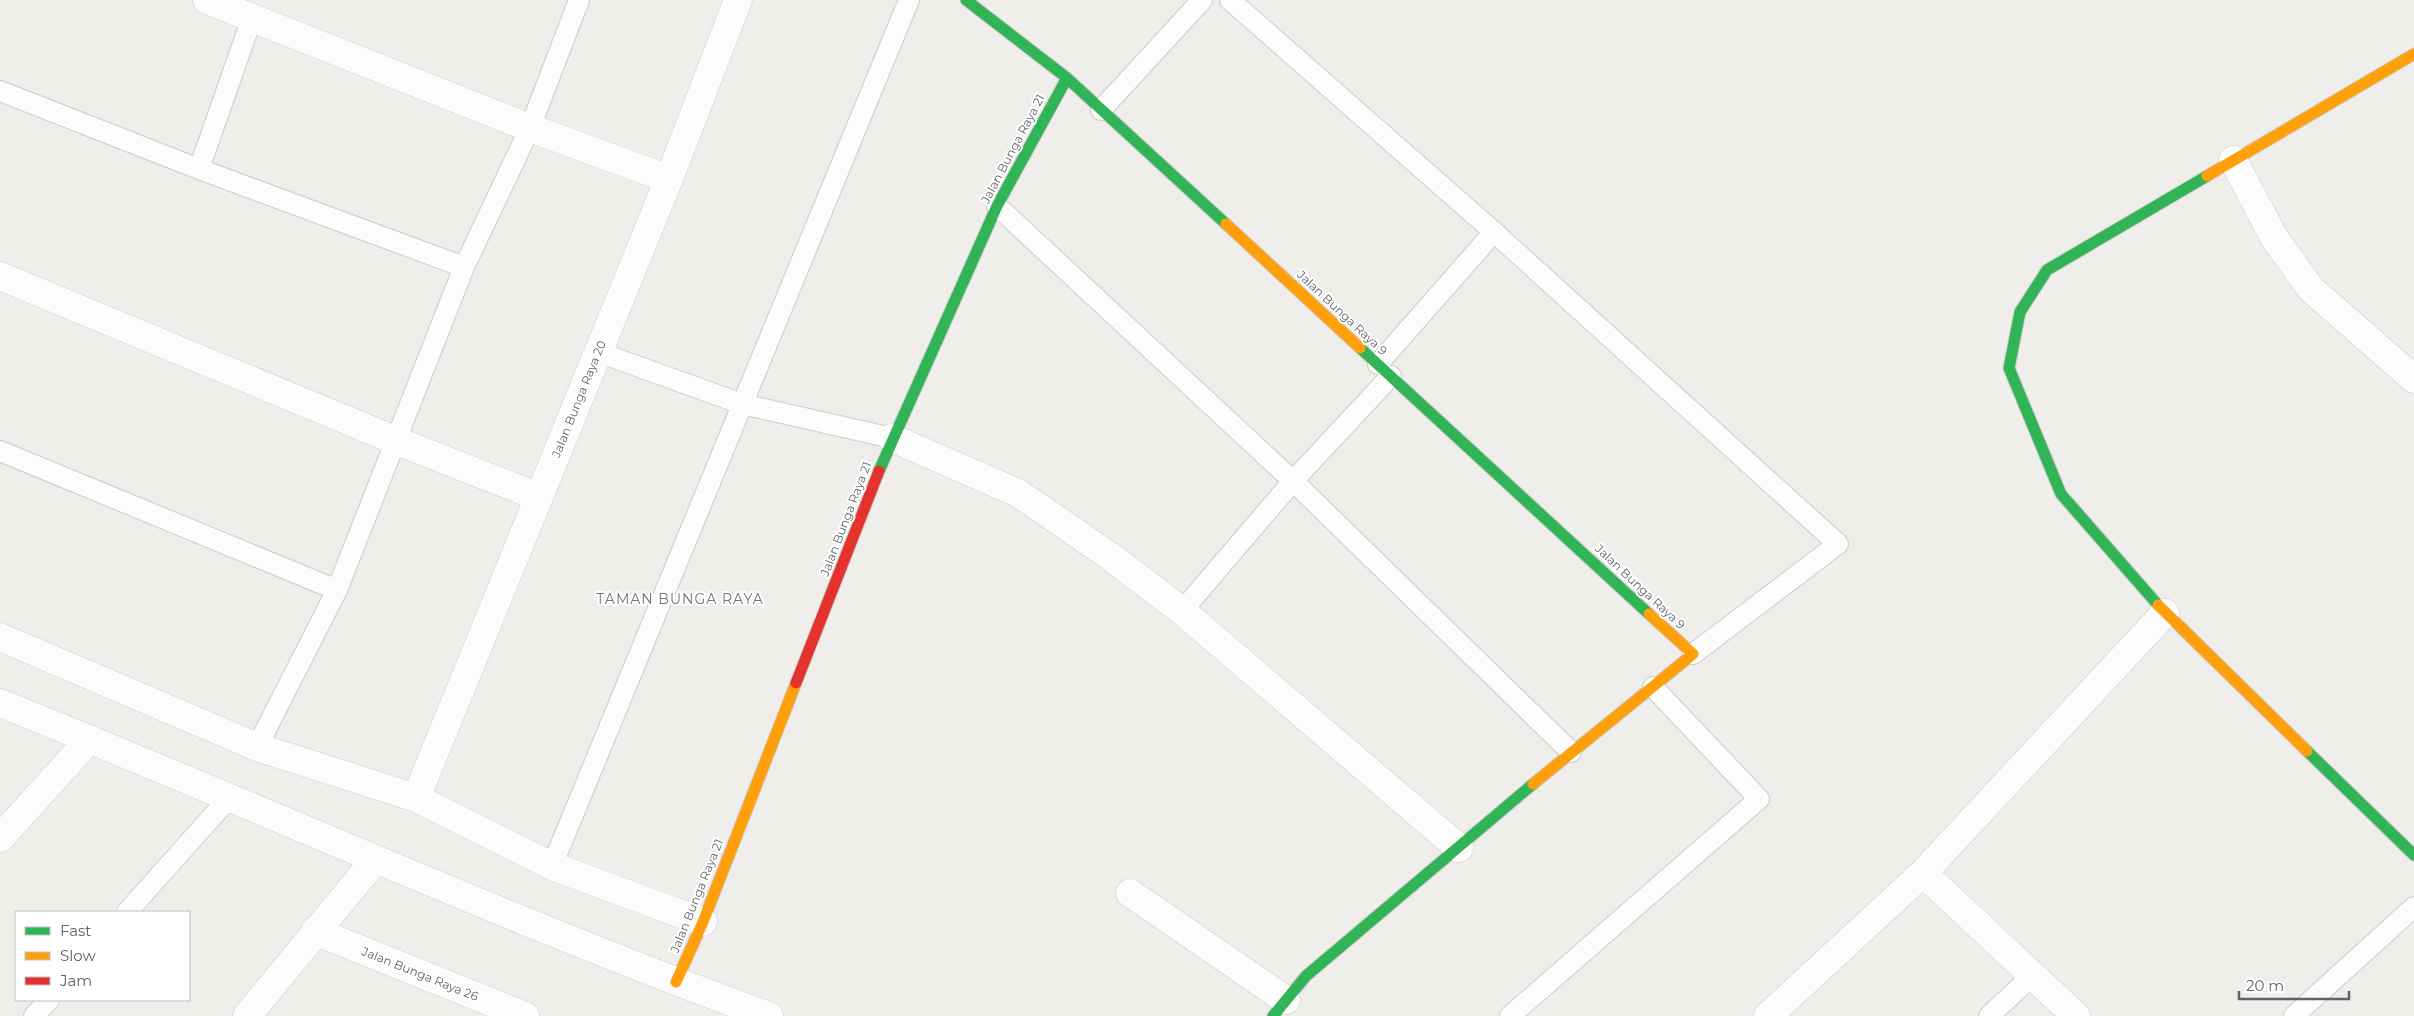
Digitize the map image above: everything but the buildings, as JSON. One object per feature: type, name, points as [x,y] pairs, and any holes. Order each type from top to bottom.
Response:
[{"type":"street","points":[[207,0],[530,128],[669,179]]},
{"type":"street","name":"Jalan Bunga Raya 20","points":[[416,798],[669,179],[738,0]]},
{"type":"street","name":"Jalan Bunga Raya 9","points":[[966,0],[1066,78],[1692,654]]},
{"type":"street","points":[[2414,54],[2047,270],[2020,312],[2009,368],[2061,494],[2165,613],[2414,855]]},
{"type":"street","name":"Jalan Bunga Raya 21","points":[[676,982],[703,922],[892,438],[997,206],[1066,78]]},
{"type":"street","points":[[2233,160],[2275,240],[2311,289],[2414,379]]},
{"type":"street","points":[[0,276],[397,441],[539,497]]},
{"type":"street","points":[[892,438],[1018,494],[1111,557],[1182,611],[1459,848]]},
{"type":"street","points":[[1768,1016],[1923,873],[2165,613]]},
{"type":"street","points":[[0,636],[257,747],[416,798],[552,866],[703,922]]},
{"type":"street","points":[[1130,893],[1280,1008],[1306,976],[1571,752],[1692,654]]},
{"type":"street","points":[[0,703],[90,739],[375,860],[676,982],[769,1016]]},
{"type":"street","points":[[0,838],[90,739]]},
{"type":"street","points":[[246,1016],[375,860]]},
{"type":"street","points":[[1923,873],[2076,1016]]},
{"type":"street","name":"Jalan Bunga Raya 26","points":[[315,931],[525,1016]]},
{"type":"lane","points":[[257,747],[337,590],[464,267],[530,128],[579,0]]},
{"type":"lane","points":[[552,866],[909,0]]},
{"type":"lane","points":[[1101,110],[1202,0]]},
{"type":"lane","points":[[1230,0],[1494,232],[1838,544],[1692,654]]},
{"type":"lane","points":[[199,169],[252,18]]},
{"type":"lane","points":[[0,91],[199,169],[464,267]]},
{"type":"lane","points":[[997,206],[1293,481],[1571,752]]},
{"type":"lane","points":[[1182,611],[1385,370],[1494,232]]},
{"type":"lane","points":[[598,352],[742,404],[892,438]]},
{"type":"lane","points":[[0,451],[337,590]]},
{"type":"lane","points":[[1510,1016],[1759,799],[1653,687]]},
{"type":"lane","points":[[128,911],[229,798]]},
{"type":"lane","points":[[2294,1016],[2414,907]]},
{"type":"lane","points":[[1989,1016],[2033,975]]},
{"type":"lane","points":[[34,1016],[48,1001]]},
{"type":"traffic: fast","points":[[966,0],[1067,78],[1226,224]]},
{"type":"traffic: fast","points":[[879,471],[997,206],[1067,78]]},
{"type":"traffic: fast","points":[[2158,605],[2061,494],[2009,368],[2020,312],[2047,270],[2207,176]]},
{"type":"traffic: fast","points":[[1360,348],[1649,614]]},
{"type":"traffic: fast","points":[[2307,751],[2414,855]]},
{"type":"traffic: fast","points":[[1273,1016],[1306,976],[1533,784]]},
{"type":"traffic: slow","points":[[2207,176],[2414,54]]},
{"type":"traffic: slow","points":[[1226,224],[1360,348]]},
{"type":"traffic: slow","points":[[2158,605],[2307,751]]},
{"type":"traffic: slow","points":[[1533,784],[1693,654],[1649,614]]},
{"type":"traffic: slow","points":[[676,982],[703,922],[796,683]]},
{"type":"traffic: jam","points":[[796,683],[879,471]]},
{"type":"district","name":"TAMAN BUNGA RAYA","points":[[680,599]]}]
